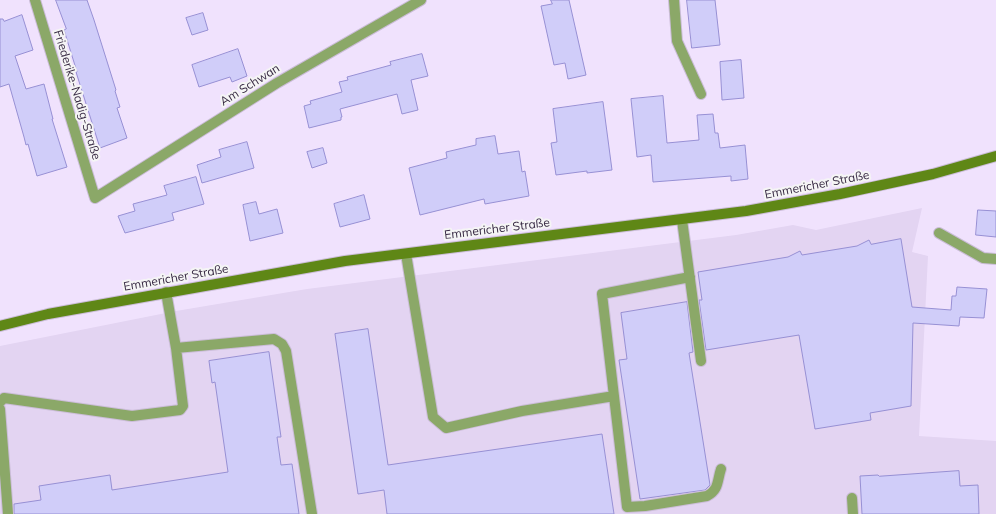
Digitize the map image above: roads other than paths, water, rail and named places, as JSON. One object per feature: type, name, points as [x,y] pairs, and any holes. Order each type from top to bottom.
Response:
[{"type":"main road","name":"Emmericher Straße","points":[[0,326],[48,314],[345,261],[746,212],[933,174],[996,156]]},
{"type":"street","name":"Friederike-Nadig-Straße","points":[[35,0],[95,198]]},
{"type":"street","name":"Am Schwan","points":[[95,198],[277,83],[421,0]]},
{"type":"street","points":[[674,0],[678,41],[701,94]]},
{"type":"street","points":[[682,220],[701,361]]},
{"type":"street","points":[[939,233],[983,258],[996,259]]},
{"type":"street","points":[[406,254],[433,417],[440,424],[446,428],[522,411],[614,396]]},
{"type":"street","points":[[690,277],[602,294],[627,506],[644,506],[707,496],[713,493],[716,488],[721,469]]},
{"type":"street","points":[[0,402],[4,398],[132,416],[180,410],[183,406],[176,348],[166,292]]},
{"type":"street","points":[[176,348],[274,338],[282,344],[286,351],[312,514]]},
{"type":"street","points":[[0,409],[8,514]]},
{"type":"street","points":[[852,498],[853,514]]}]
